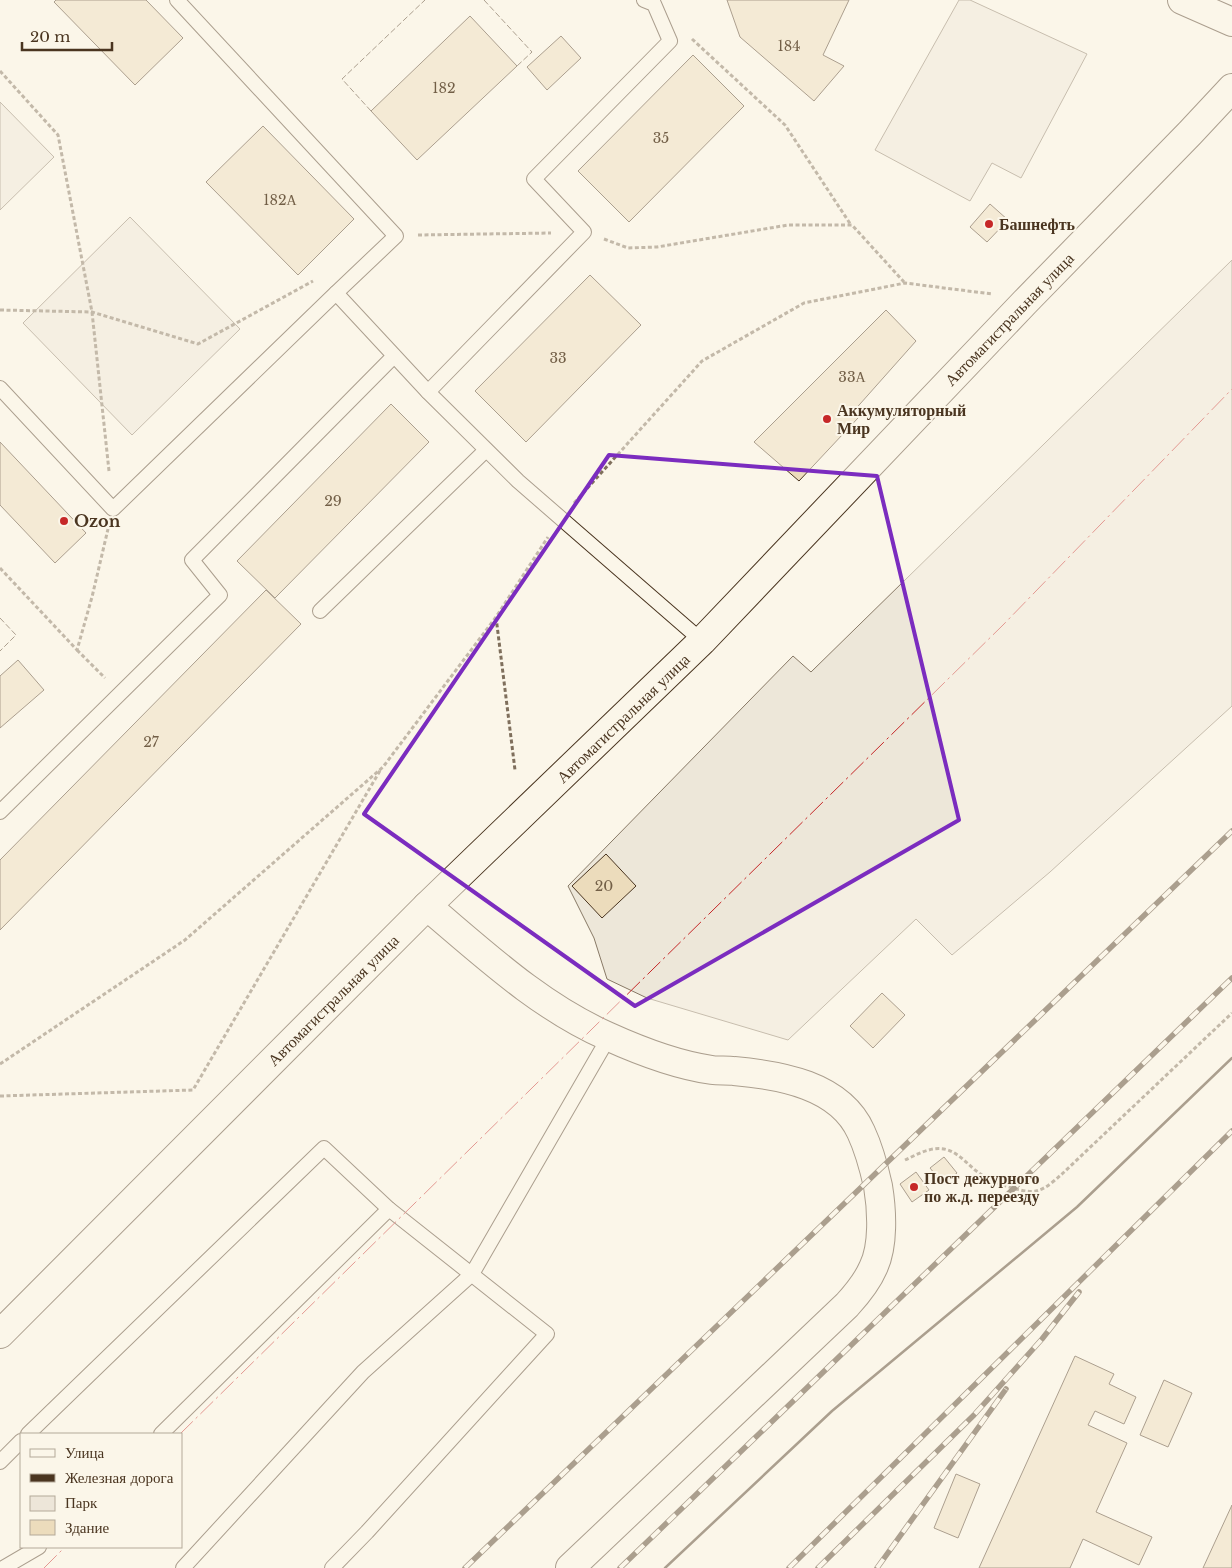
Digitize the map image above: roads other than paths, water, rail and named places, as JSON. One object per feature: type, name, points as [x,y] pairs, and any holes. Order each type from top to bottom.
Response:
[{"type":"main road","points":[[1182,0],[1232,22]]},
{"type":"main road","name":"Автомагистральная улица","points":[[0,1334],[427,906],[702,641],[1232,88]]},
{"type":"main road","points":[[427,906],[511,976],[551,1006],[609,1037],[690,1066],[780,1078],[830,1095],[846,1109],[861,1130],[880,1196],[879,1245],[874,1267],[848,1305],[570,1568]]},
{"type":"lane","points":[[0,388],[113,509],[396,236],[176,0]]},
{"type":"lane","points":[[428,392],[584,232],[534,179],[670,41],[654,4],[644,0]]},
{"type":"lane","points":[[336,293],[428,392],[486,450],[702,641]]},
{"type":"lane","points":[[0,812],[220,595],[192,560],[394,356]]},
{"type":"lane","points":[[320,611],[486,450]]},
{"type":"lane","points":[[184,1568],[363,1372],[472,1274],[609,1037]]},
{"type":"lane","points":[[29,1433],[324,1148],[389,1209],[547,1334],[332,1568]]},
{"type":"lane","points":[[162,1433],[389,1209]]},
{"type":"lane","points":[[0,1462],[20,1442]]},
{"type":"lane","points":[[3,1568],[37,1548]]},
{"type":"railway","points":[[465,1568],[1232,831]]},
{"type":"railway","points":[[620,1568],[1232,978]]},
{"type":"railway","points":[[789,1568],[1232,1131]]},
{"type":"railway","points":[[818,1568],[974,1415],[1042,1339],[1079,1292]]},
{"type":"railway","points":[[877,1568],[1006,1389]]},
{"type":"place","name":"Башнефть","points":[[989,224]]},
{"type":"place","name":"Аккумуляторный Мир","points":[[827,419]]},
{"type":"place","name":"Ozon","points":[[64,521]]},
{"type":"place","name":"Пост дежурного по ж.д. переезду","points":[[914,1187]]}]
